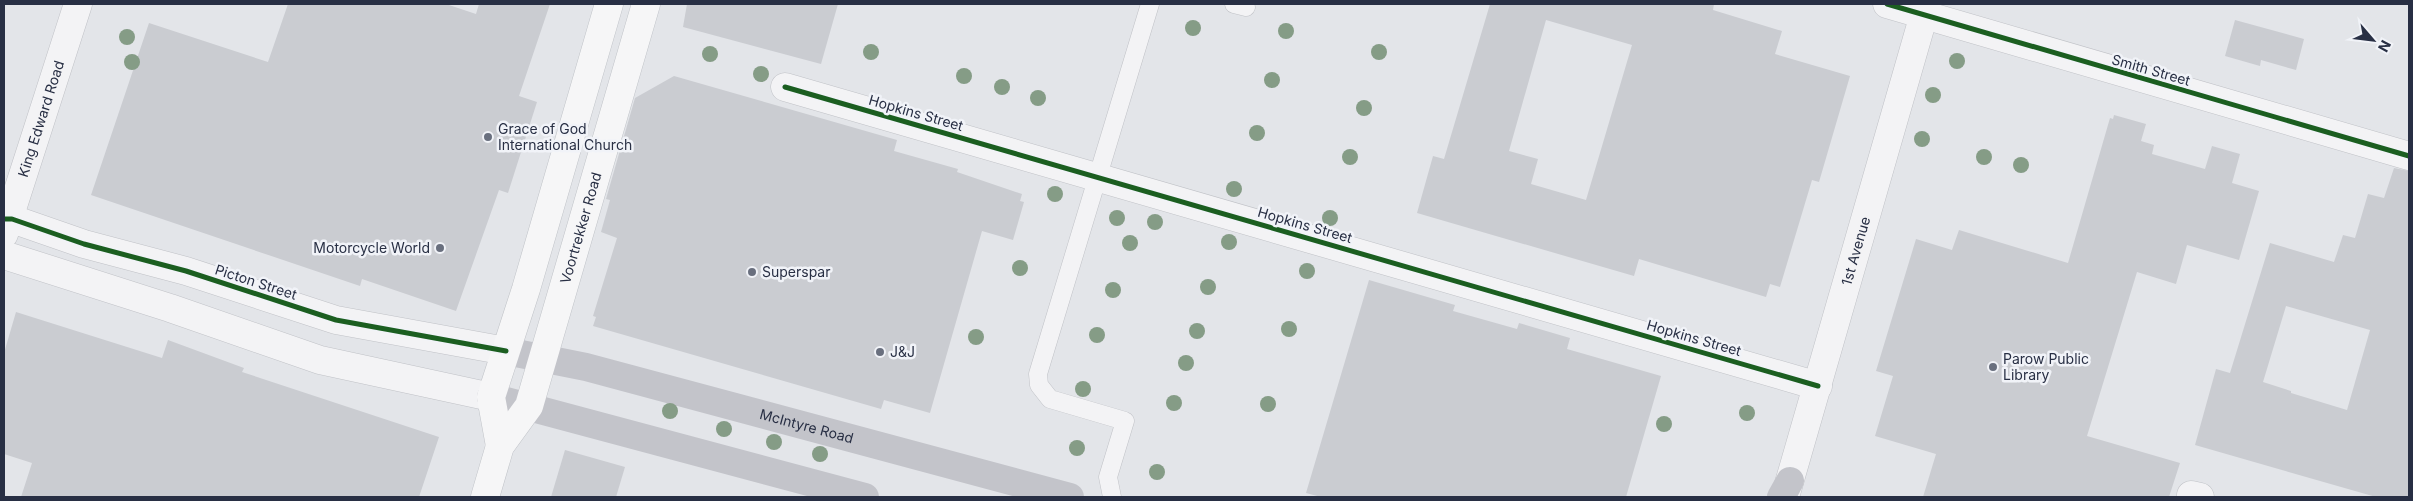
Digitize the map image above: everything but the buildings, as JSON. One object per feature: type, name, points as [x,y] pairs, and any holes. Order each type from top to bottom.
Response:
[{"type":"main road","name":"Voortrekker Road","points":[[500,446],[491,397],[526,289],[609,4]]},
{"type":"main road","name":"Voortrekker Road","points":[[485,497],[500,446],[529,406],[646,4]]},
{"type":"main road","name":"Picton Street","points":[[506,351],[543,359]]},
{"type":"main road","name":"McIntyre Road","points":[[543,359],[586,367],[1070,497]]},
{"type":"main road","points":[[491,397],[865,497]]},
{"type":"street","name":"King Edward Road","points":[[5,224],[78,4]]},
{"type":"street","name":"Smith Street","points":[[1887,4],[1925,9],[2409,156]]},
{"type":"street","name":"1st Avenue","points":[[1785,492],[1818,386],[1925,9]]},
{"type":"street","name":"Hopkins Street","points":[[785,87],[1818,386]]},
{"type":"street","name":"Picton Street","points":[[5,224],[186,271],[336,320],[506,351]]},
{"type":"street","points":[[4,255],[170,308],[320,360],[491,397]]},
{"type":"lane","points":[[1112,497],[1108,477],[1125,421],[1050,398],[1039,384],[1038,374],[1150,4]]},
{"type":"cycle path","points":[[1887,4],[2409,156]]},
{"type":"cycle path","points":[[785,87],[1818,386]]},
{"type":"cycle path","points":[[4,219],[12,219],[84,244],[186,271],[336,320],[506,351]]},
{"type":"place","name":"Grace of God International Church","points":[[488,137]]},
{"type":"place","name":"Motorcycle World","points":[[440,248]]},
{"type":"place","name":"Superspar","points":[[752,272]]},
{"type":"place","name":"J&J","points":[[880,352]]},
{"type":"place","name":"Parow Public Library","points":[[1993,367]]}]
